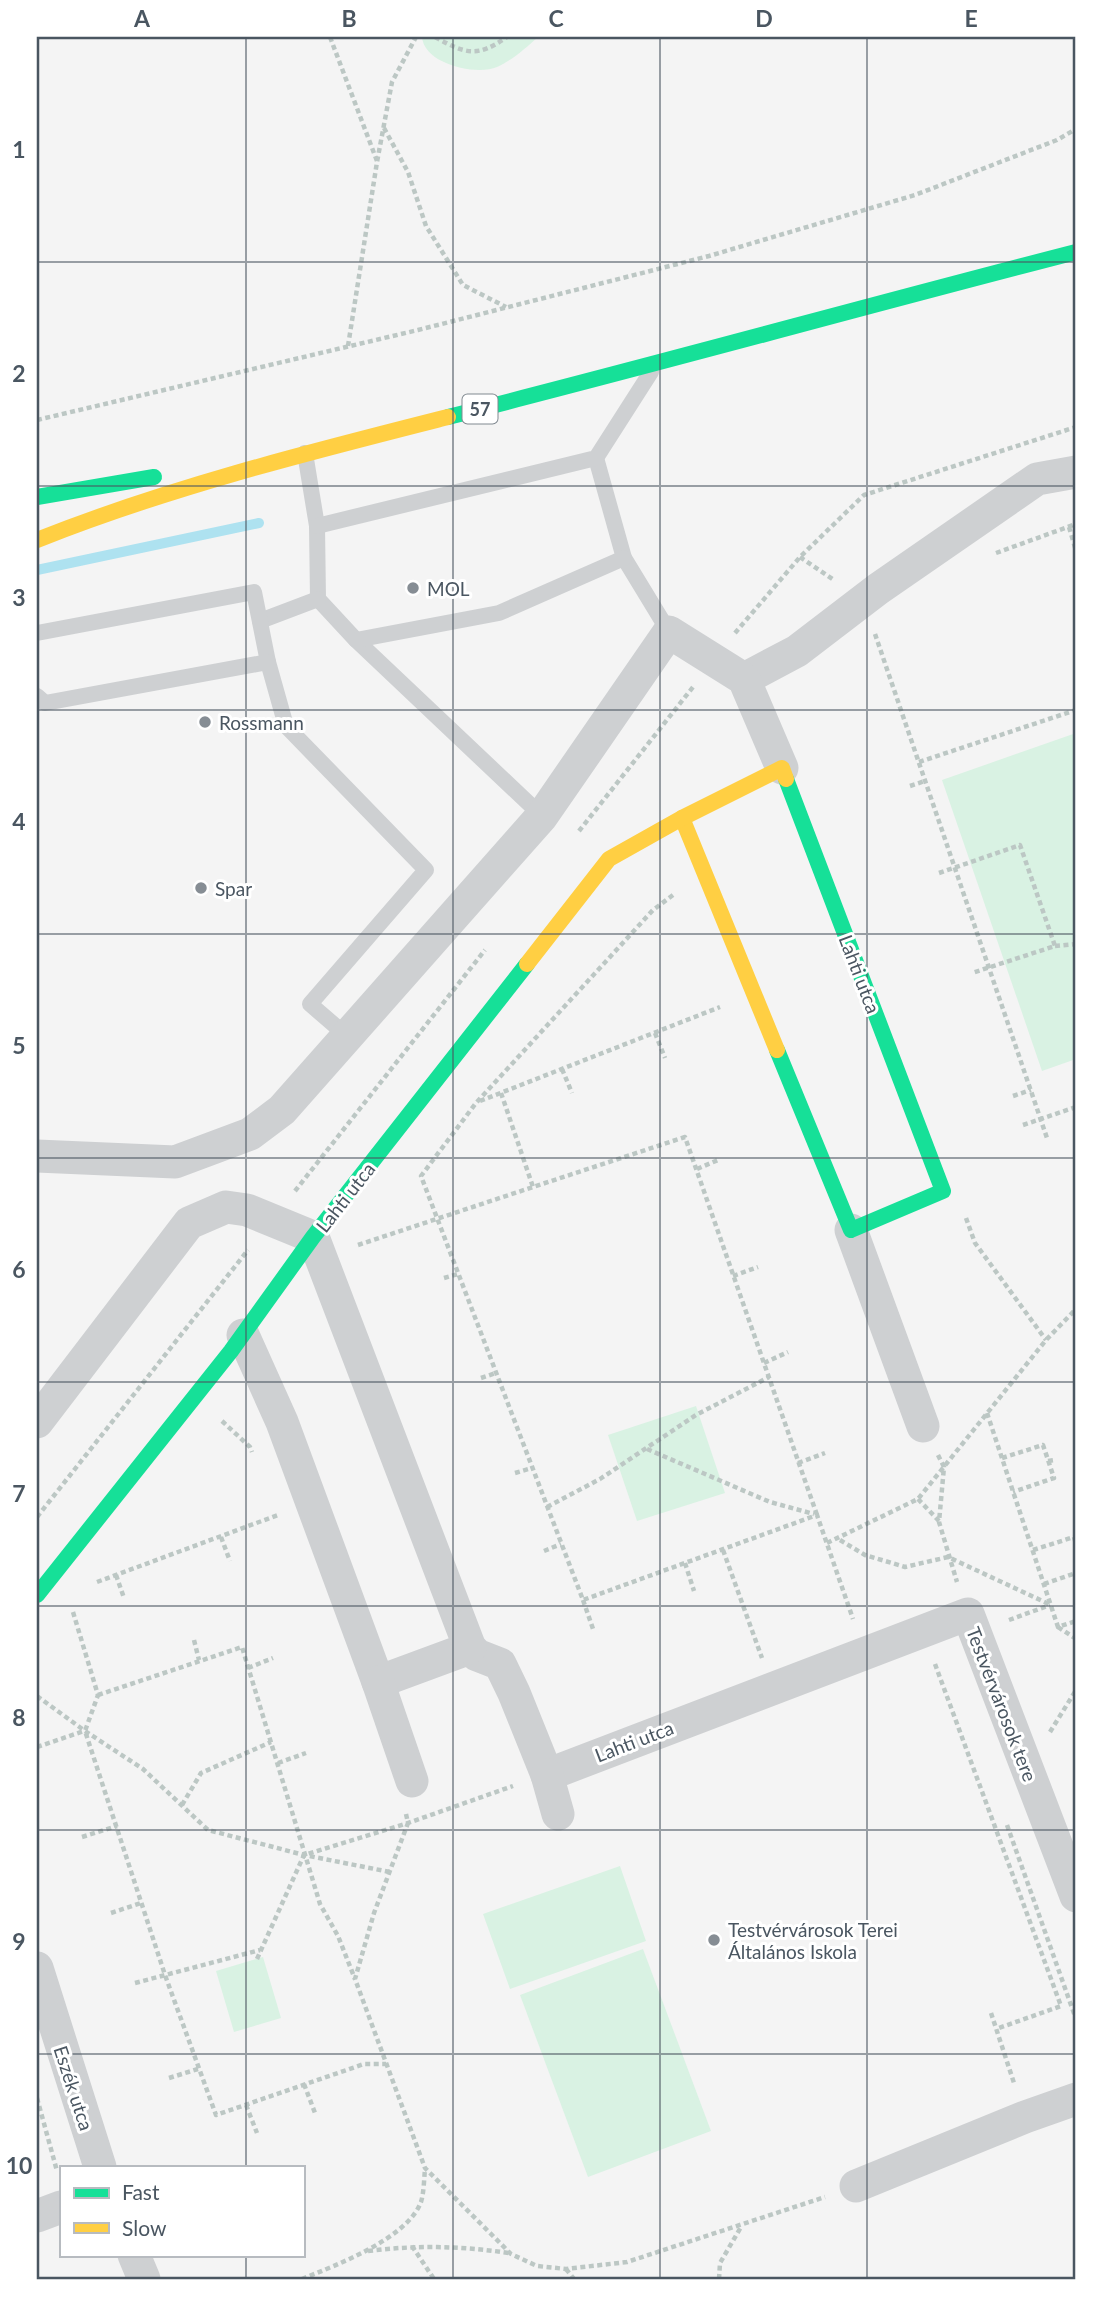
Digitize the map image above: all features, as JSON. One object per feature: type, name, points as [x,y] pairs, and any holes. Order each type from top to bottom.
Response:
[{"type":"street","name":"57","points":[[37,540],[99,515],[304,453],[656,365],[846,311],[1076,252]]},
{"type":"street","name":"57","points":[[37,497],[304,453]]},
{"type":"street","points":[[744,679],[797,651],[1037,479],[1076,472]]},
{"type":"street","points":[[37,1156],[175,1163],[250,1134],[282,1110],[542,816],[669,632],[744,679],[782,768]]},
{"type":"street","name":"Lahti utca","points":[[37,1595],[243,1335],[317,1247],[609,859],[682,818],[782,768],[943,1191],[851,1230]]},
{"type":"street","points":[[682,818],[851,1230],[923,1426]]},
{"type":"street","points":[[37,1422],[188,1223],[226,1207],[247,1210],[317,1247]]},
{"type":"street","name":"Lahti utca","points":[[317,1247],[470,1648]]},
{"type":"street","points":[[243,1335],[282,1422],[378,1682],[410,1777]]},
{"type":"street","name":"Testvérvárosok tere","points":[[865,1653],[923,1632],[971,1624],[1076,1896]]},
{"type":"street","points":[[378,1682],[470,1648],[477,1655],[500,1664],[547,1775],[558,1814]]},
{"type":"street","name":"Lahti utca","points":[[547,1775],[865,1653]]},
{"type":"street","name":"Eszék utca","points":[[37,1968],[100,2166]]},
{"type":"street","points":[[856,2186],[1076,2099]]},
{"type":"street","points":[[37,2216],[60,2207]]},
{"type":"street","points":[[134,2256],[144,2279]]},
{"type":"lane","points":[[317,526],[596,458],[656,365]]},
{"type":"lane","points":[[304,453],[317,526],[318,599],[356,640],[542,816]]},
{"type":"lane","points":[[596,458],[624,558],[669,632]]},
{"type":"lane","points":[[356,640],[499,613],[624,558]]},
{"type":"lane","points":[[37,632],[254,592],[268,662],[286,726],[426,870],[310,1004],[347,1036]]},
{"type":"lane","points":[[260,621],[318,599]]},
{"type":"lane","points":[[37,696],[45,703],[268,662]]},
{"type":"path","points":[[330,37],[377,162]]},
{"type":"path","points":[[348,346],[392,82],[416,37]]},
{"type":"path","points":[[438,37],[457,50],[479,52],[507,37]]},
{"type":"path","points":[[384,128],[408,172],[426,226],[463,285],[507,307]]},
{"type":"path","points":[[37,420],[709,256],[915,195],[1076,129]]},
{"type":"path","points":[[1069,527],[1076,551]]},
{"type":"path","points":[[864,601],[1047,1138]]},
{"type":"path","points":[[919,762],[1076,710]]},
{"type":"path","points":[[910,786],[925,781]]},
{"type":"path","points":[[939,873],[1020,845],[1055,946]]},
{"type":"path","points":[[593,1629],[421,1175],[476,1103],[653,910],[704,871]]},
{"type":"path","points":[[972,973],[1055,946],[1076,944]]},
{"type":"path","points":[[476,1103],[723,1006],[719,994]]},
{"type":"path","points":[[655,1033],[666,1058]]},
{"type":"path","points":[[562,1069],[572,1093]]},
{"type":"path","points":[[1013,1096],[1031,1090]]},
{"type":"path","points":[[502,1093],[533,1187]]},
{"type":"path","points":[[1023,1125],[1076,1107]]},
{"type":"path","points":[[317,1247],[437,1218],[685,1137],[865,1653]]},
{"type":"path","points":[[697,1169],[718,1160]]},
{"type":"path","points":[[965,1217],[975,1243],[1046,1340]]},
{"type":"path","points":[[733,1276],[758,1267]]},
{"type":"path","points":[[444,1278],[458,1274]]},
{"type":"path","points":[[827,1544],[918,1499],[1046,1340],[1076,1309]]},
{"type":"path","points":[[764,1363],[788,1352]]},
{"type":"path","points":[[481,1378],[496,1373]]},
{"type":"path","points":[[547,1507],[600,1479],[696,1415],[768,1377]]},
{"type":"path","points":[[195,1397],[250,1447],[255,1459]]},
{"type":"path","points":[[987,1412],[1058,1627],[1076,1639]]},
{"type":"path","points":[[1002,1458],[1043,1445],[1054,1478],[1013,1492]]},
{"type":"path","points":[[646,1448],[770,1502],[817,1515]]},
{"type":"path","points":[[798,1463],[825,1453]]},
{"type":"path","points":[[1048,1461],[1055,1460]]},
{"type":"path","points":[[944,1467],[939,1522],[971,1624],[1051,1605]]},
{"type":"path","points":[[515,1473],[532,1468]]},
{"type":"path","points":[[918,1499],[939,1522]]},
{"type":"path","points":[[91,1584],[278,1516],[274,1505]]},
{"type":"path","points":[[583,1600],[817,1515]]},
{"type":"path","points":[[221,1537],[230,1562]]},
{"type":"path","points":[[1033,1550],[1074,1537],[1076,1544]]},
{"type":"path","points":[[839,1539],[865,1555],[905,1567],[948,1557],[1051,1605]]},
{"type":"path","points":[[544,1551],[561,1544]]},
{"type":"path","points":[[723,1550],[772,1688]]},
{"type":"path","points":[[685,1563],[694,1591]]},
{"type":"path","points":[[1044,1584],[1076,1573]]},
{"type":"path","points":[[116,1575],[124,1598]]},
{"type":"path","points":[[70,1605],[98,1695],[85,1731],[165,1975],[216,2115],[364,2064],[386,2064]]},
{"type":"path","points":[[1058,1627],[1076,1621]]},
{"type":"path","points":[[923,1632],[1061,2006],[996,2029]]},
{"type":"path","points":[[194,1640],[199,1660]]},
{"type":"path","points":[[98,1695],[242,1647],[320,1904],[338,1936],[425,2168],[511,2254]]},
{"type":"path","points":[[248,1668],[273,1658]]},
{"type":"path","points":[[37,1696],[143,1769],[208,1830],[304,1855],[390,1872]]},
{"type":"path","points":[[37,1747],[85,1731]]},
{"type":"path","points":[[182,1805],[201,1773],[271,1742]]},
{"type":"path","points":[[278,1763],[306,1753]]},
{"type":"path","points":[[355,1979],[374,1913],[408,1823],[395,1776],[410,1777]]},
{"type":"path","points":[[82,1837],[117,1826]]},
{"type":"path","points":[[257,1959],[304,1855]]},
{"type":"path","points":[[997,1862],[1007,1859]]},
{"type":"path","points":[[111,1913],[141,1903]]},
{"type":"path","points":[[135,1983],[261,1950]]},
{"type":"path","points":[[990,2013],[1016,2090]]},
{"type":"path","points":[[169,2078],[198,2069]]},
{"type":"path","points":[[304,2084],[315,2113]]},
{"type":"path","points":[[37,2098],[60,2178]]},
{"type":"path","points":[[246,2105],[257,2133]]},
{"type":"path","points":[[302,2279],[367,2251],[403,2227],[421,2203],[425,2168]]},
{"type":"path","points":[[367,2251],[411,2246],[466,2247],[511,2254],[537,2266],[566,2269],[627,2262],[856,2186]]},
{"type":"path","points":[[719,2279],[720,2263],[741,2226]]},
{"type":"path","points":[[411,2246],[434,2279]]},
{"type":"path","points":[[566,2269],[574,2279]]},
{"type":"green space","points":[[422,37],[538,37],[497,67],[477,70],[452,66],[441,61],[425,46]]},
{"type":"green space","points":[[1076,733],[1076,1059],[1042,1071],[942,780]]},
{"type":"green space","points":[[696,1406],[725,1493],[637,1521],[608,1435]]},
{"type":"green space","points":[[620,1866],[646,1941],[510,1989],[483,1914]]},
{"type":"green space","points":[[643,1949],[711,2131],[588,2177],[520,1995]]},
{"type":"green space","points":[[263,1957],[281,2018],[234,2032],[216,1971]]},
{"type":"waterway","points":[[37,570],[259,523]]},
{"type":"traffic: fast","points":[[448,417],[1076,252]]},
{"type":"traffic: fast","points":[[37,497],[154,477]]},
{"type":"traffic: fast","points":[[777,1050],[851,1230],[943,1191],[786,779]]},
{"type":"traffic: fast","points":[[37,1595],[231,1351],[313,1237],[527,964]]},
{"type":"traffic: slow","points":[[37,540],[189,487],[448,417]]},
{"type":"traffic: slow","points":[[527,964],[609,859],[682,818],[782,768],[786,779]]},
{"type":"traffic: slow","points":[[682,818],[777,1050]]},
{"type":"place","name":"MOL","points":[[413,588]]},
{"type":"place","name":"Rossmann","points":[[205,722]]},
{"type":"place","name":"Spar","points":[[201,888]]},
{"type":"place","name":"Testvérvárosok Terei Általános Iskola","points":[[714,1940]]}]
